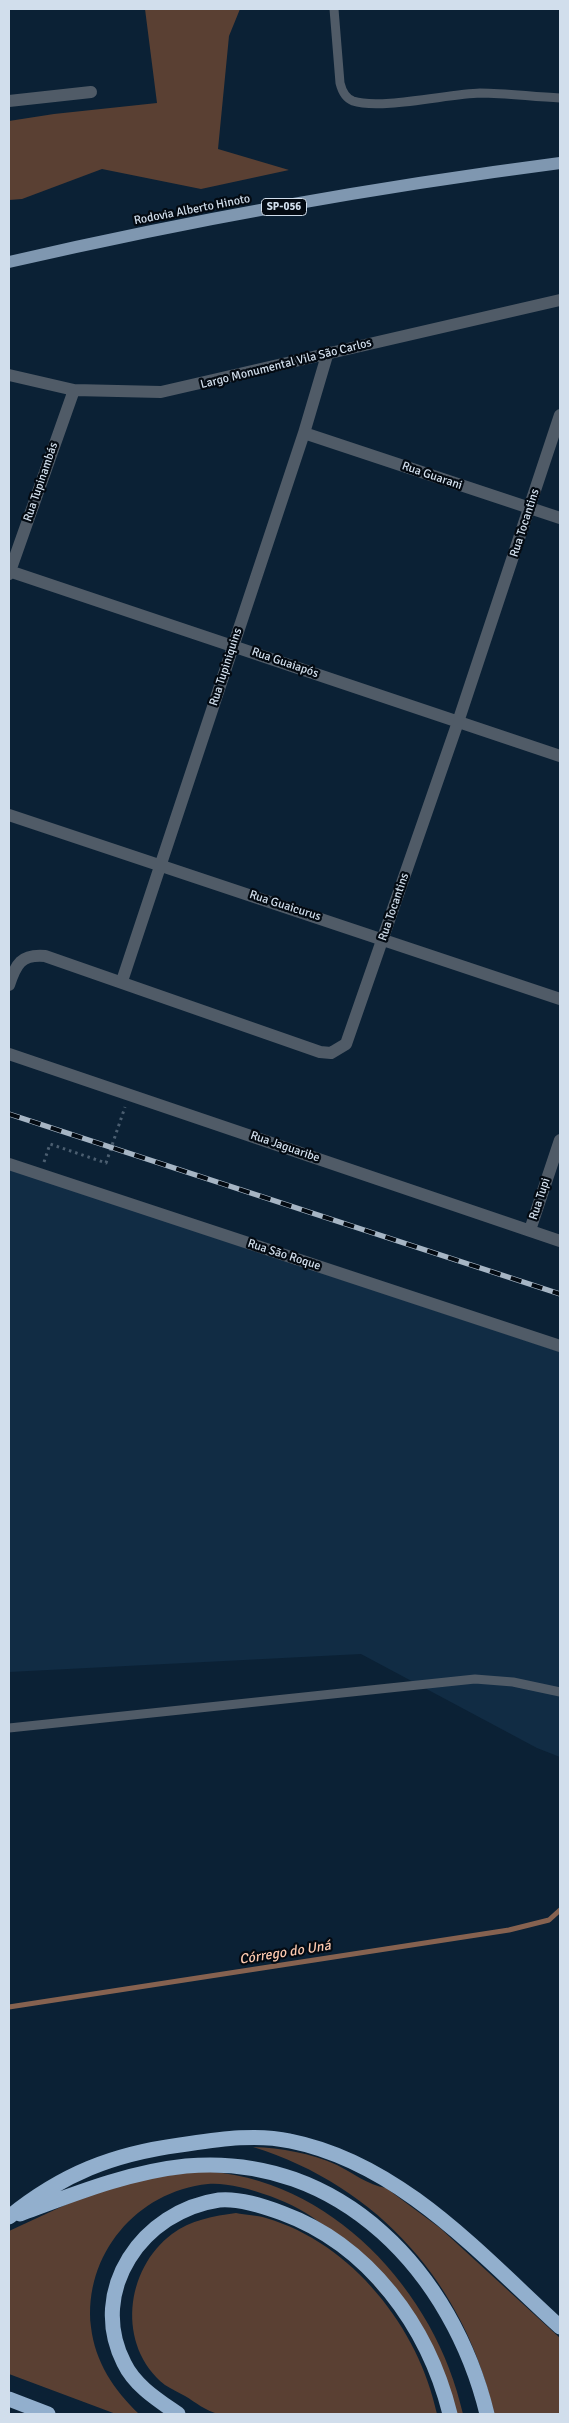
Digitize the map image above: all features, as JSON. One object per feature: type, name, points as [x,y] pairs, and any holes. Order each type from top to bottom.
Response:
[{"type":"highway","points":[[9,2217],[39,2192],[97,2164],[132,2154],[208,2141],[256,2138],[289,2140],[318,2148],[352,2162],[387,2180],[422,2202],[560,2326]]},
{"type":"highway","points":[[9,2217],[97,2186],[140,2173],[159,2170],[222,2165],[257,2168],[290,2177],[332,2197],[369,2222],[396,2244],[420,2270],[441,2300],[469,2354],[488,2414]]},
{"type":"highway","points":[[178,2414],[138,2383],[124,2363],[116,2340],[113,2316],[115,2295],[130,2254],[150,2233],[177,2214],[195,2206],[220,2200],[265,2206],[304,2223],[338,2243],[385,2284],[419,2336],[435,2370],[450,2414]]},
{"type":"highway","points":[[9,2399],[48,2414]]},
{"type":"main road","name":"Rodovia Alberto Hinoto","points":[[9,262],[182,225],[402,186],[560,163]]},
{"type":"street","points":[[9,101],[91,92]]},
{"type":"street","name":"Largo Monumental Vila São Carlos","points":[[9,375],[74,390],[161,392],[560,300]]},
{"type":"street","name":"Rua Tupiniquins","points":[[122,982],[304,433],[328,352]]},
{"type":"street","name":"Rua Tupinambás","points":[[9,572],[74,390]]},
{"type":"street","name":"Rua Tocantins","points":[[9,985],[16,965],[36,955],[45,956],[320,1052],[331,1053],[346,1044],[458,722],[560,415]]},
{"type":"street","name":"Rua Guarani","points":[[304,433],[560,518]]},
{"type":"street","name":"Rua Guaiapós","points":[[9,572],[560,756]]},
{"type":"street","name":"Rua Guaicurus","points":[[9,815],[560,999]]},
{"type":"street","name":"Rua Jaguaribe","points":[[9,1054],[560,1240]]},
{"type":"street","name":"Rua Tupi","points":[[530,1230],[560,1140]]},
{"type":"street","name":"Rua São Roque","points":[[9,1164],[560,1346]]},
{"type":"lane","points":[[334,9],[340,83],[347,98],[352,101],[363,103],[396,102],[479,93],[560,98]]},
{"type":"lane","points":[[9,1728],[475,1679],[513,1682],[560,1692]]},
{"type":"path","points":[[53,1165],[44,1162],[50,1144],[106,1163],[124,1112]]},
{"type":"shaded area","points":[[145,9],[240,9],[229,36],[218,149],[289,170],[201,189],[102,169],[22,199],[9,200],[9,121],[54,114],[157,103]]},
{"type":"shaded area","points":[[9,1169],[560,1352],[560,1757],[537,1748],[361,1654],[9,1672]]},
{"type":"shaded area","points":[[253,2147],[296,2152],[317,2157],[337,2165],[367,2182],[386,2188],[440,2228],[560,2338],[560,2414],[494,2414],[481,2367],[462,2324],[439,2284],[410,2247],[377,2215],[340,2187],[298,2164]]},
{"type":"shaded area","points":[[200,2171],[248,2178],[292,2194],[333,2218],[370,2248],[402,2284],[429,2325],[449,2368],[463,2414],[450,2414],[430,2356],[418,2334],[320,2223],[310,2215],[283,2201],[250,2190],[220,2184],[208,2184],[182,2189],[159,2199],[138,2213],[120,2231],[106,2252],[96,2275],[91,2300],[93,2340],[107,2375],[139,2414],[116,2414],[9,2374],[9,2231],[91,2193],[122,2182]]},
{"type":"shaded area","points":[[236,2213],[263,2217],[297,2230],[326,2247],[353,2268],[377,2293],[398,2321],[415,2351],[428,2382],[437,2414],[224,2415],[209,2411],[165,2385],[149,2369],[139,2350],[133,2329],[132,2308],[136,2287],[144,2267],[156,2249],[179,2229],[202,2219]]},
{"type":"waterway","name":"Córrego do Uná","points":[[9,2007],[509,1930],[549,1920],[560,1910]]},
{"type":"railway","points":[[9,1114],[560,1294]]}]
